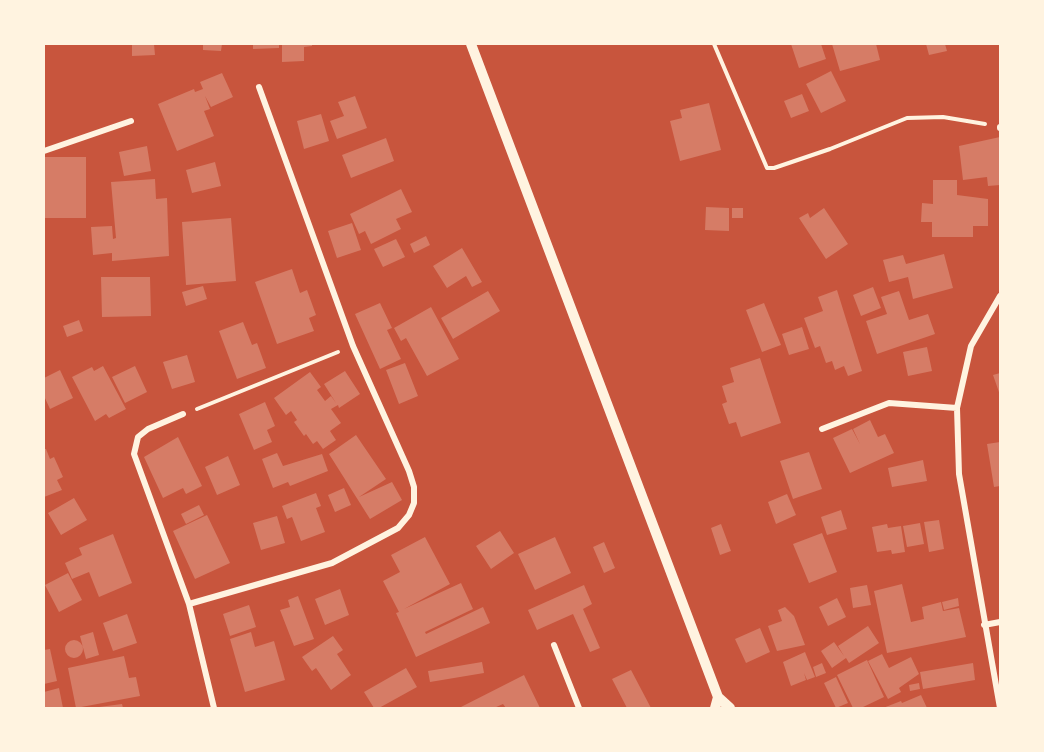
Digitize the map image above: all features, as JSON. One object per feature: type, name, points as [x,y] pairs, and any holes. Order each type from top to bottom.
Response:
[{"type":"street","points":[[471,44],[718,697],[730,708]]},
{"type":"street","points":[[189,604],[332,563],[398,528],[409,515],[414,503],[414,487],[409,471],[353,346],[259,87]]},
{"type":"street","points":[[44,151],[131,121]]},
{"type":"street","points":[[1000,296],[971,346],[957,408],[959,474],[1000,708]]},
{"type":"street","points":[[822,429],[888,403],[957,408]]},
{"type":"street","points":[[183,414],[148,429],[138,437],[134,454],[189,604],[214,708]]},
{"type":"street","points":[[984,625],[1000,622]]},
{"type":"street","points":[[554,645],[579,708]]},
{"type":"street","points":[[715,708],[718,697]]},
{"type":"path","points":[[714,44],[766,168],[774,168],[907,118],[943,117],[1000,128]]},
{"type":"path","points":[[183,414],[353,346]]},
{"type":"building","points":[[132,44],[154,44],[155,55],[132,56]]},
{"type":"building","points":[[203,44],[222,44],[221,51],[203,50]]},
{"type":"building","points":[[253,44],[279,44],[279,48],[253,49]]},
{"type":"building","points":[[282,44],[312,44],[312,46],[304,47],[304,61],[282,62]]},
{"type":"building","points":[[791,44],[821,44],[826,59],[799,68]]},
{"type":"building","points":[[832,44],[876,44],[880,60],[840,71]]},
{"type":"building","points":[[926,44],[945,44],[947,51],[929,55]]},
{"type":"building","points":[[831,71],[846,101],[821,113],[806,84]]},
{"type":"building","points":[[222,73],[233,97],[211,107],[205,96],[210,109],[204,111],[214,136],[177,151],[158,104],[194,89],[195,92],[203,89],[200,82]]},
{"type":"building","points":[[802,94],[809,111],[791,118],[784,101]]},
{"type":"building","points":[[355,96],[367,128],[337,139],[330,121],[344,116],[338,102]]},
{"type":"building","points":[[709,103],[721,150],[680,161],[670,121],[682,118],[680,110]]},
{"type":"building","points":[[321,114],[329,141],[304,149],[297,121]]},
{"type":"building","points":[[1000,137],[1000,185],[988,186],[987,177],[963,180],[959,146]]},
{"type":"building","points":[[386,138],[394,161],[351,178],[342,155]]},
{"type":"building","points":[[147,146],[151,171],[124,176],[119,152]]},
{"type":"building","points":[[45,157],[86,157],[86,218],[44,218]]},
{"type":"building","points":[[215,162],[221,186],[192,193],[186,170]]},
{"type":"building","points":[[155,179],[156,199],[167,198],[169,256],[112,261],[112,253],[93,255],[91,227],[112,226],[113,239],[116,238],[111,182]]},
{"type":"building","points":[[933,180],[957,180],[957,195],[988,199],[988,226],[973,226],[973,237],[932,237],[932,222],[921,222],[922,203],[933,204]]},
{"type":"building","points":[[401,189],[412,212],[396,219],[401,229],[371,244],[365,231],[359,234],[350,214]]},
{"type":"building","points":[[706,207],[729,208],[729,231],[705,230]]},
{"type":"building","points":[[732,208],[743,208],[743,218],[732,218]]},
{"type":"building","points":[[824,208],[848,244],[826,259],[799,218],[808,213],[810,218]]},
{"type":"building","points":[[231,218],[236,281],[186,285],[182,222]]},
{"type":"building","points":[[352,223],[361,250],[337,258],[328,231]]},
{"type":"building","points":[[426,236],[430,245],[414,253],[410,244]]},
{"type":"building","points":[[396,239],[405,257],[383,267],[374,249]]},
{"type":"building","points":[[462,248],[482,282],[472,287],[466,276],[447,288],[433,266]]},
{"type":"building","points":[[944,254],[953,288],[913,299],[908,277],[889,282],[883,260],[903,255],[906,264]]},
{"type":"building","points":[[292,269],[300,293],[307,290],[316,315],[309,318],[314,331],[277,344],[255,282]]},
{"type":"building","points":[[101,277],[150,277],[151,316],[102,317]]},
{"type":"building","points":[[203,286],[207,299],[186,306],[182,292]]},
{"type":"building","points":[[873,287],[881,308],[861,316],[853,295]]},
{"type":"building","points":[[837,290],[862,371],[848,376],[844,366],[835,370],[832,361],[826,363],[820,346],[815,348],[804,318],[823,311],[818,297]]},
{"type":"building","points":[[488,291],[500,311],[453,339],[441,318]]},
{"type":"building","points":[[899,291],[909,320],[928,314],[935,334],[877,354],[866,321],[887,314],[881,297]]},
{"type":"building","points":[[380,303],[392,328],[387,330],[401,359],[380,369],[355,314]]},
{"type":"building","points":[[764,303],[781,345],[762,352],[746,310]]},
{"type":"building","points":[[431,307],[459,359],[427,376],[406,338],[401,341],[394,328]]},
{"type":"building","points":[[79,320],[83,331],[67,337],[63,326]]},
{"type":"building","points":[[243,322],[252,345],[257,343],[266,368],[237,379],[219,331]]},
{"type":"building","points":[[802,327],[809,349],[789,355],[782,334]]},
{"type":"building","points":[[927,347],[932,371],[908,376],[903,352]]},
{"type":"building","points":[[187,355],[195,382],[172,389],[163,362]]},
{"type":"building","points":[[760,358],[781,423],[741,437],[736,422],[729,424],[722,404],[727,402],[722,386],[734,382],[730,368]]},
{"type":"building","points":[[405,363],[418,396],[399,404],[386,370]]},
{"type":"building","points":[[103,366],[126,409],[109,418],[106,414],[95,421],[72,377],[92,367],[94,371]]},
{"type":"building","points":[[135,366],[147,392],[125,403],[112,377]]},
{"type":"building","points":[[60,370],[73,398],[50,409],[44,396],[44,378]]},
{"type":"building","points":[[345,371],[360,394],[339,408],[338,405],[331,409],[341,423],[330,431],[336,440],[323,449],[317,441],[313,444],[306,434],[304,436],[294,422],[297,420],[291,411],[286,415],[274,398],[310,372],[321,387],[317,390],[325,401],[331,396],[336,403],[324,384]]},
{"type":"building","points":[[1000,373],[1000,395],[993,375]]},
{"type":"building","points":[[265,402],[275,426],[267,430],[272,442],[254,450],[239,414]]},
{"type":"building","points":[[870,420],[878,437],[885,434],[894,453],[850,473],[833,438],[852,429],[860,444],[853,429]]},
{"type":"building","points":[[356,435],[386,479],[359,497],[392,482],[402,500],[370,519],[329,454]]},
{"type":"building","points":[[178,437],[202,486],[186,494],[183,488],[163,498],[144,457]]},
{"type":"building","points":[[1000,442],[1000,486],[994,487],[987,444]]},
{"type":"building","points":[[44,449],[50,459],[54,457],[63,477],[57,480],[62,490],[44,497]]},
{"type":"building","points":[[809,452],[822,489],[793,499],[780,461]]},
{"type":"building","points":[[277,453],[283,466],[322,454],[328,471],[290,486],[288,482],[273,488],[262,459]]},
{"type":"building","points":[[228,456],[240,485],[217,495],[205,467]]},
{"type":"building","points":[[923,460],[927,481],[892,487],[888,468]]},
{"type":"building","points":[[344,488],[351,505],[335,512],[328,495]]},
{"type":"building","points":[[316,493],[321,506],[316,508],[325,532],[301,541],[292,517],[287,519],[282,506]]},
{"type":"building","points":[[787,494],[796,515],[776,524],[768,502]]},
{"type":"building","points":[[74,498],[87,520],[61,535],[48,513]]},
{"type":"building","points":[[199,505],[204,515],[186,524],[181,514]]},
{"type":"building","points":[[841,510],[847,529],[827,535],[821,517]]},
{"type":"building","points":[[207,515],[230,563],[195,579],[173,531]]},
{"type":"building","points":[[277,516],[285,543],[261,550],[253,523]]},
{"type":"building","points":[[939,520],[944,549],[929,552],[924,522]]},
{"type":"building","points":[[920,523],[924,544],[907,547],[903,526]]},
{"type":"building","points":[[721,524],[731,551],[720,555],[711,528]]},
{"type":"building","points":[[887,524],[888,528],[901,526],[905,552],[892,554],[891,550],[877,552],[872,527]]},
{"type":"building","points":[[500,531],[514,553],[491,569],[476,546]]},
{"type":"building","points":[[822,533],[837,572],[809,583],[793,544]]},
{"type":"building","points":[[113,534],[132,583],[99,597],[89,572],[72,579],[65,563],[82,555],[79,548]]},
{"type":"building","points":[[425,537],[450,584],[404,609],[461,583],[473,609],[425,632],[426,634],[483,607],[490,623],[416,657],[396,613],[399,612],[383,581],[400,572],[391,555]]},
{"type":"building","points":[[555,537],[571,573],[535,590],[518,554]]},
{"type":"building","points":[[604,542],[615,568],[604,573],[593,547]]},
{"type":"building","points":[[68,573],[82,600],[59,612],[45,585]]},
{"type":"building","points":[[902,584],[911,622],[924,619],[922,607],[941,602],[943,611],[959,608],[966,637],[887,653],[874,591]]},
{"type":"building","points":[[584,585],[592,604],[583,609],[600,648],[590,652],[573,614],[537,630],[528,610]]},
{"type":"building","points":[[867,585],[871,605],[853,608],[850,588]]},
{"type":"building","points":[[340,589],[349,615],[325,625],[315,599]]},
{"type":"building","points":[[298,596],[314,639],[294,646],[280,610],[290,607],[288,600]]},
{"type":"building","points":[[837,598],[846,617],[828,626],[819,607]]},
{"type":"building","points":[[958,598],[959,606],[944,610],[942,602]]},
{"type":"building","points":[[249,605],[256,627],[230,636],[223,614]]},
{"type":"building","points":[[785,607],[794,616],[805,645],[777,651],[768,626],[782,621],[778,610]]},
{"type":"building","points":[[127,614],[137,643],[113,651],[103,623]]},
{"type":"building","points":[[868,626],[879,643],[849,663],[846,658],[832,668],[821,651],[834,642],[844,656],[838,646]]},
{"type":"building","points":[[760,628],[770,652],[746,663],[735,639]]},
{"type":"building","points":[[93,632],[99,655],[86,659],[80,636]]},
{"type":"building","points":[[251,632],[255,647],[274,641],[285,680],[245,692],[230,639]]},
{"type":"building","points":[[333,636],[343,650],[337,654],[351,675],[331,690],[316,668],[312,671],[302,657]]},
{"type":"building","points":[[74,640],[80,643],[83,649],[80,655],[74,658],[68,655],[65,649],[68,643]]},
{"type":"building","points":[[50,649],[57,681],[44,684],[44,650]]},
{"type":"building","points":[[805,652],[815,677],[807,680],[804,673],[806,680],[791,686],[783,662]]},
{"type":"building","points":[[882,654],[889,668],[911,657],[919,674],[899,688],[901,692],[888,699],[868,661]]},
{"type":"building","points":[[124,656],[129,678],[136,677],[140,696],[76,708],[68,668]]},
{"type":"building","points":[[867,660],[884,697],[861,708],[853,708],[837,675]]},
{"type":"building","points":[[482,662],[484,673],[430,682],[428,671]]},
{"type":"building","points":[[822,663],[826,673],[816,677],[813,667]]},
{"type":"building","points":[[973,663],[975,680],[923,689],[920,672]]},
{"type":"building","points":[[406,668],[417,687],[379,708],[374,708],[364,692]]},
{"type":"building","points":[[631,670],[651,708],[627,708],[612,679]]},
{"type":"building","points":[[524,675],[540,708],[506,708],[503,704],[494,708],[459,708]]},
{"type":"building","points":[[836,677],[848,703],[836,708],[824,683]]},
{"type":"building","points":[[919,683],[920,689],[910,691],[909,685]]},
{"type":"building","points":[[59,688],[63,708],[44,708],[44,692]]},
{"type":"building","points":[[921,695],[927,708],[883,708],[901,701],[902,703]]},
{"type":"building","points":[[122,704],[123,708],[99,708],[99,707]]}]
